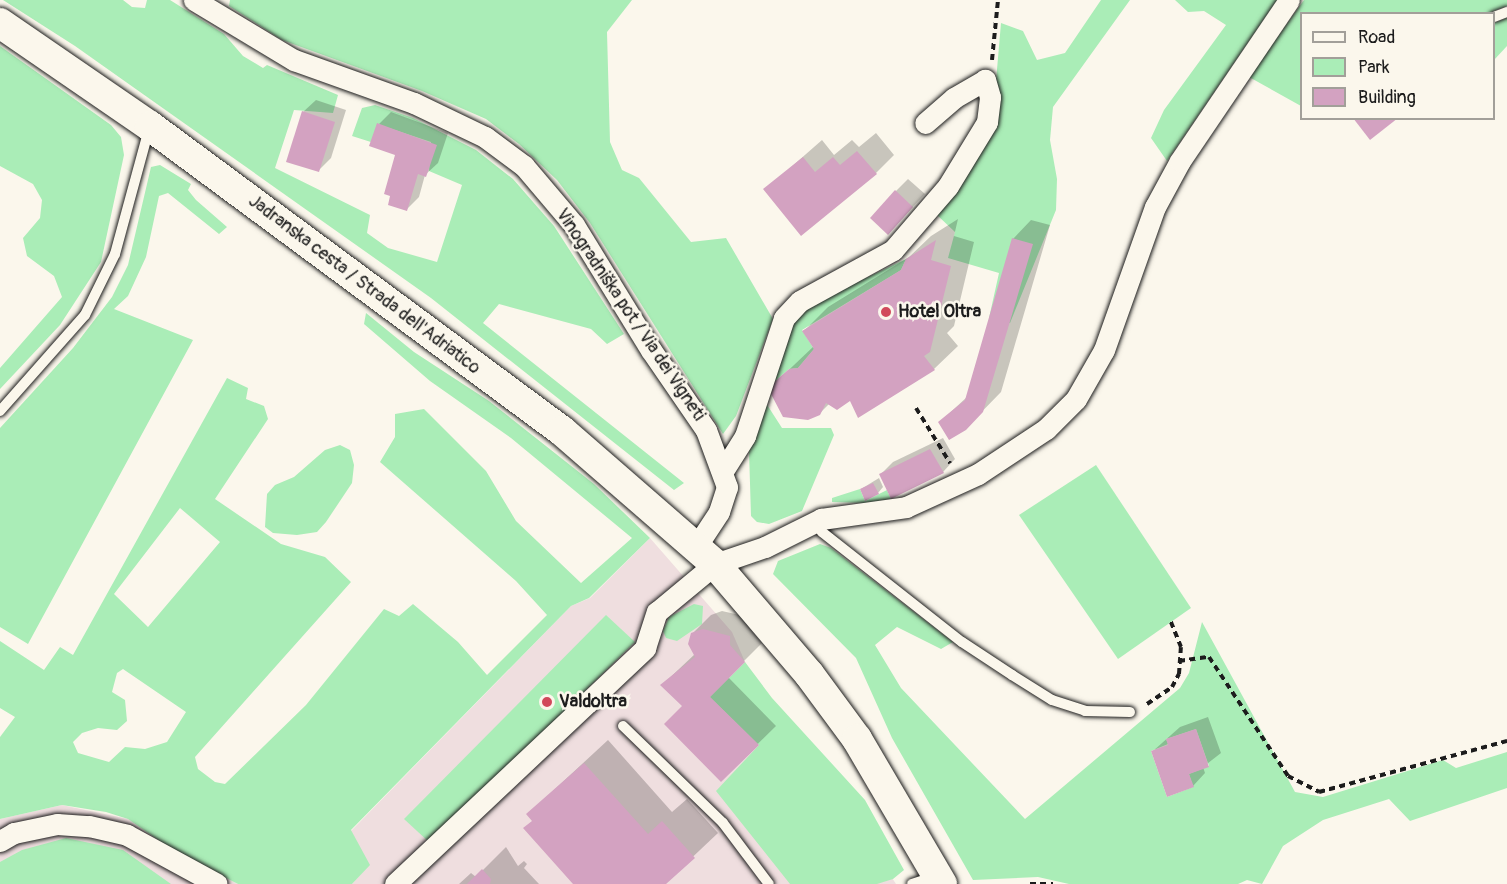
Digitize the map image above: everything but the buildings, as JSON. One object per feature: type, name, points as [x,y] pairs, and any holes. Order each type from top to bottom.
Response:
[{"type":"main road","name":"Jadranska cesta / Strada dell'Adriatico","points":[[0,23],[150,126],[562,431],[706,556],[809,674],[857,739],[930,881]]},
{"type":"street","name":"Vinogradniška pot / Via dei Vigneti","points":[[194,0],[294,60],[414,103],[485,137],[525,166],[574,225],[651,350],[706,430],[727,487],[706,556]]},
{"type":"street","points":[[395,884],[645,648],[657,612],[706,556],[765,547],[815,522],[906,507],[962,482],[1046,429],[1076,399],[1104,350],[1155,207],[1180,161],[1289,0]]},
{"type":"street","points":[[723,471],[745,436],[784,318],[800,302],[893,250],[948,186],[987,122],[990,97],[985,80],[954,98],[925,123]]},
{"type":"street","points":[[0,841],[14,833],[57,825],[88,826],[127,836],[217,884]]},
{"type":"lane","points":[[0,411],[85,315],[115,254],[150,126]]},
{"type":"lane","points":[[815,522],[822,532],[962,642],[1052,700],[1085,711],[1130,712]]},
{"type":"lane","points":[[623,726],[723,823],[769,884]]},
{"type":"path","points":[[985,80],[994,55],[998,0]]},
{"type":"path","points":[[916,408],[939,445]]},
{"type":"path","points":[[1130,712],[1172,687],[1179,674],[1181,647],[1170,620]]},
{"type":"path","points":[[1179,661],[1209,657],[1288,776],[1319,792],[1507,741]]},
{"type":"path","points":[[1030,884],[1053,884]]},
{"type":"shaded area","points":[[650,538],[732,632],[780,742],[857,824],[896,884],[352,884],[369,865],[351,831],[571,606],[590,598]]},
{"type":"shaded area","points":[[62,805],[128,819],[180,855],[238,884],[0,884],[0,819]]},
{"type":"green space","points":[[3,0],[123,0],[132,7],[145,8],[147,0],[170,0],[224,34],[243,56],[263,68],[267,65],[338,95],[333,113],[294,110],[275,168],[370,215],[367,233],[388,248],[437,262],[462,185],[429,171],[431,142],[389,128],[374,143],[352,136],[362,108],[375,105],[413,118],[476,150],[513,179],[554,226],[624,334],[607,344],[591,329],[499,304],[483,323],[684,483],[674,490],[431,298],[75,46]]},
{"type":"green space","points":[[230,0],[632,0],[607,32],[610,142],[622,170],[639,178],[691,242],[726,238],[773,319],[736,416],[723,434],[590,223],[557,180],[519,144],[486,119],[422,91],[282,40],[229,6]]},
{"type":"green space","points":[[1101,0],[1130,0],[1053,107],[1050,140],[1057,179],[1056,210],[1010,323],[989,318],[999,273],[948,258],[955,232],[936,214],[996,81],[1001,23],[1023,31],[1037,60],[1065,53]]},
{"type":"green space","points":[[1175,0],[1277,0],[1167,161],[1151,138],[1164,110],[1226,25],[1204,11],[1188,12]]},
{"type":"green space","points":[[1304,0],[1507,0],[1507,6],[1491,12],[1300,12],[1300,105],[1249,77]]},
{"type":"green space","points":[[1507,18],[1507,46],[1495,59],[1495,23]]},
{"type":"green space","points":[[0,46],[111,125],[121,137],[124,155],[101,262],[60,325],[0,389],[0,368],[62,297],[54,276],[27,256],[23,238],[40,218],[42,200],[33,184],[0,166]]},
{"type":"green space","points":[[160,165],[191,184],[188,190],[196,200],[227,227],[219,234],[168,193],[159,196],[146,257],[128,296],[114,309],[193,340],[28,644],[0,627],[0,428],[73,348],[112,297],[128,265],[151,167]]},
{"type":"green space","points":[[906,259],[901,270],[802,330],[814,349],[798,368],[789,369],[773,383],[793,320],[813,303]]},
{"type":"green space","points":[[366,313],[414,352],[489,401],[594,484],[650,538],[589,598],[571,606],[351,830],[370,865],[352,884],[238,884],[180,855],[128,819],[106,812],[62,805],[0,819],[0,737],[15,717],[0,708],[0,641],[44,670],[60,647],[73,655],[227,378],[248,388],[246,399],[264,406],[268,419],[215,499],[281,544],[325,557],[351,582],[195,757],[198,769],[215,782],[225,784],[306,705],[384,609],[399,616],[413,604],[458,642],[487,675],[547,615],[516,581],[380,462],[395,437],[395,414],[424,409],[486,471],[516,521],[581,583],[632,538],[511,438],[430,381],[364,324]],"holes":[[[180,508],[220,542],[148,627],[114,594]],[[123,669],[186,712],[167,742],[145,749],[125,747],[109,762],[78,753],[73,742],[82,733],[98,728],[117,730],[127,721],[125,700],[112,692],[117,673]]]},
{"type":"green space","points":[[764,400],[782,428],[831,428],[834,435],[802,511],[769,524],[757,522],[751,516],[749,451]]},
{"type":"green space","points":[[340,445],[350,450],[354,465],[352,483],[317,532],[297,535],[273,533],[265,527],[267,494],[275,485],[294,477],[325,450]]},
{"type":"green space","points":[[1096,465],[1191,608],[1118,659],[1019,515]]},
{"type":"green space","points":[[860,489],[865,501],[887,490],[891,499],[866,503],[832,502],[832,498]]},
{"type":"green space","points":[[820,544],[831,548],[953,642],[941,649],[897,627],[875,645],[901,688],[1025,819],[1180,688],[1189,673],[1202,622],[1295,792],[1323,797],[1443,760],[1456,768],[1507,752],[1507,788],[1410,821],[1389,799],[1323,820],[1283,846],[1262,884],[1247,880],[1238,884],[1069,884],[1038,877],[973,880],[892,738],[856,658],[773,574],[778,561]],"holes":[[[1196,729],[1209,766],[1189,774],[1193,787],[1167,797],[1151,751],[1168,744],[1166,739]]]},
{"type":"green space","points":[[694,604],[703,606],[702,624],[677,641],[666,638],[663,631],[669,617]]},
{"type":"green space","points":[[606,615],[635,642],[430,843],[404,819]]},
{"type":"green space","points":[[745,662],[772,698],[865,800],[904,870],[893,879],[877,884],[790,884],[716,791],[759,745],[710,697]]},
{"type":"green space","points":[[66,838],[123,850],[171,884],[0,884],[0,862],[22,850]]},
{"type":"place","name":"Hotel Oltra","points":[[886,312]]},
{"type":"place","name":"Valdoltra","points":[[547,702]]}]
